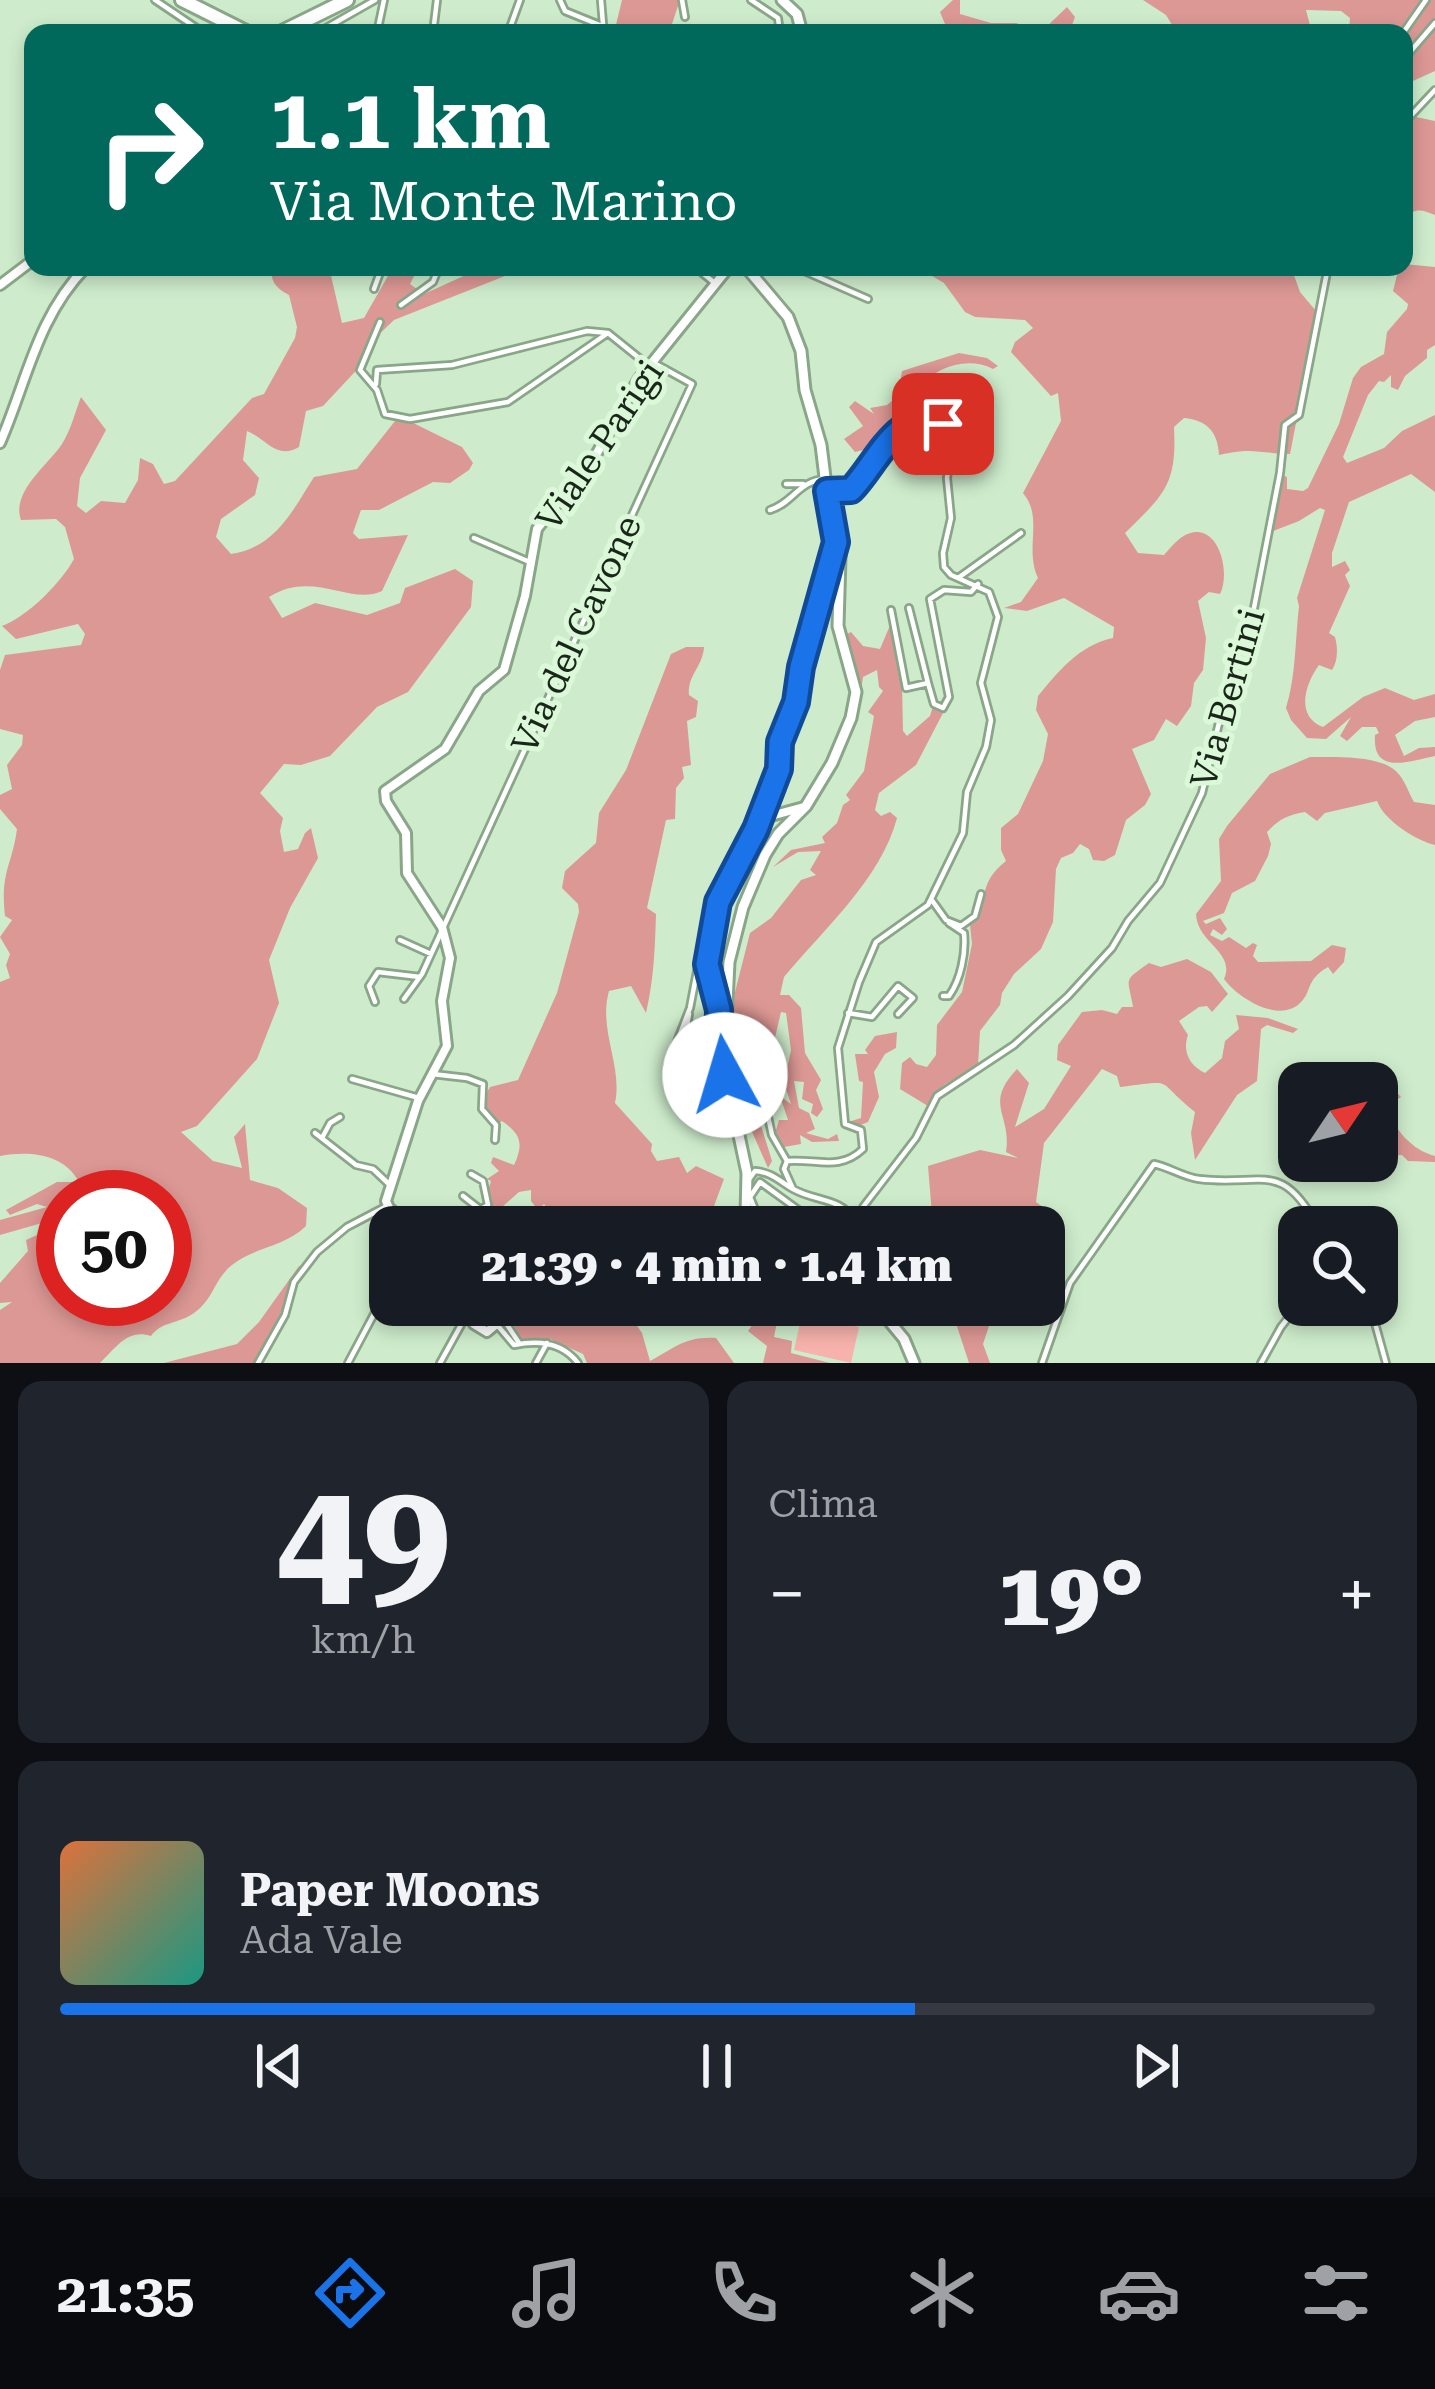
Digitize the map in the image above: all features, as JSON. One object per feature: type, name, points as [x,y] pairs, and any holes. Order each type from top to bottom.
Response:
[{"type":"main road","points":[[182,0],[223,24]]},
{"type":"main road","points":[[298,24],[347,0]]},
{"type":"main road","points":[[779,0],[797,13],[800,24]]},
{"type":"main road","points":[[746,1206],[724,1061],[728,972],[742,911],[772,842],[806,806],[838,751],[855,698],[854,674],[838,623],[840,562],[803,360],[796,333],[754,276]]},
{"type":"main road","points":[[893,1326],[914,1363]]},
{"type":"street","points":[[155,0],[191,24]]},
{"type":"street","points":[[334,24],[379,0]]},
{"type":"street","points":[[560,0],[564,10],[591,24]]},
{"type":"street","points":[[682,0],[685,17]]},
{"type":"street","points":[[751,0],[779,24]]},
{"type":"street","points":[[768,11],[779,0]]},
{"type":"street","points":[[1413,49],[1435,23]]},
{"type":"street","points":[[1413,113],[1435,90]]},
{"type":"street","points":[[0,286],[24,267]]},
{"type":"street","points":[[0,443],[32,350],[79,276]]},
{"type":"street","points":[[374,289],[379,276]]},
{"type":"street","points":[[400,305],[436,276]]},
{"type":"street","points":[[706,276],[716,284]]},
{"type":"street","name":"Viale Parigi","points":[[442,927],[408,875],[406,832],[386,801],[385,791],[447,746],[478,692],[506,667],[539,526],[594,457],[650,364],[722,276]]},
{"type":"street","points":[[815,276],[868,299]]},
{"type":"street","name":"Via Bertini","points":[[864,1206],[914,1140],[937,1096],[1014,1045],[1107,954],[1129,919],[1159,886],[1194,814],[1237,662],[1241,632],[1254,608],[1286,423],[1299,415],[1326,276]]},
{"type":"street","points":[[377,390],[360,366],[380,322]]},
{"type":"street","points":[[608,333],[519,397],[494,406],[398,419],[385,414],[377,390],[374,374],[378,370],[452,364],[568,333],[608,333],[650,364]]},
{"type":"street","name":"Via del Cavone","points":[[442,927],[692,384],[650,364]]},
{"type":"street","points":[[787,1161],[831,1164],[852,1158],[862,1149],[862,1131],[844,1122],[838,1048],[875,944],[922,912],[963,833],[966,794],[990,728],[981,682],[998,612],[992,596],[977,584],[948,573],[943,562],[951,521],[947,476],[952,441],[940,422],[924,418],[909,424],[884,446],[851,490],[827,491]]},
{"type":"street","points":[[786,484],[826,478]]},
{"type":"street","points":[[770,510],[781,506],[803,484]]},
{"type":"street","points":[[958,578],[1021,533]]},
{"type":"street","points":[[474,538],[532,563]]},
{"type":"street","points":[[680,1064],[706,928],[779,769],[780,742],[796,702],[801,667],[836,542]]},
{"type":"street","points":[[909,608],[934,705],[946,706],[943,654],[930,599],[944,590],[970,592],[977,584]]},
{"type":"street","points":[[891,610],[906,688],[928,683]]},
{"type":"street","points":[[760,819],[806,806]]},
{"type":"street","points":[[950,923],[961,926],[972,920],[981,894]]},
{"type":"street","points":[[931,899],[964,934],[955,988],[943,997]]},
{"type":"street","points":[[690,1008],[668,1061],[674,1086],[693,1099],[713,1098],[724,1061],[718,1046],[718,1006],[707,971],[718,902]]},
{"type":"street","points":[[404,999],[420,977],[442,927]]},
{"type":"street","points":[[387,1206],[419,1098],[448,1038],[442,999],[450,958],[442,927]]},
{"type":"street","points":[[400,940],[431,954]]},
{"type":"street","points":[[375,1002],[369,987],[379,971],[420,977]]},
{"type":"street","points":[[848,1013],[873,1016],[899,986],[914,998],[898,1014]]},
{"type":"street","points":[[432,1074],[483,1084],[482,1109],[496,1126],[495,1140]]},
{"type":"street","points":[[352,1079],[419,1098]]},
{"type":"street","points":[[767,1112],[793,1189]]},
{"type":"street","points":[[340,1117],[319,1136],[391,1186]]},
{"type":"street","points":[[1042,1363],[1070,1283],[1154,1164],[1199,1179],[1279,1181],[1306,1206]]},
{"type":"street","points":[[753,1206],[747,1190],[752,1173],[761,1170],[793,1189],[841,1206]]},
{"type":"street","points":[[471,1174],[481,1178],[487,1206]]},
{"type":"street","points":[[747,1190],[765,1183],[795,1206]]},
{"type":"street","points":[[463,1196],[476,1206]]},
{"type":"street","points":[[259,1363],[285,1315],[293,1284],[317,1252],[369,1215]]},
{"type":"street","points":[[348,1363],[369,1324]]},
{"type":"street","points":[[440,1363],[460,1326]]},
{"type":"street","points":[[500,1326],[513,1344],[547,1343],[568,1352],[578,1363]]},
{"type":"street","points":[[1261,1363],[1282,1326]]},
{"type":"street","points":[[1376,1326],[1386,1363]]},
{"type":"street","points":[[536,1363],[547,1343]]},
{"type":"shaded area","points":[[622,0],[680,0],[672,24],[616,24]]},
{"type":"shaded area","points":[[953,0],[960,0],[960,14],[991,23],[1019,24],[945,24],[940,12]]},
{"type":"shaded area","points":[[1143,0],[1435,0],[1435,71],[1413,81],[1413,24],[1350,24],[1350,18],[1341,11],[1306,10],[1310,24],[1172,24]]},
{"type":"shaded area","points":[[1067,7],[1075,17],[1072,24],[1049,24]]},
{"type":"shaded area","points":[[1413,120],[1435,121],[1435,215],[1413,212]]},
{"type":"shaded area","points":[[1413,265],[1435,267],[1435,345],[1398,390],[1391,387],[1391,375],[1379,381],[1368,395],[1343,457],[1347,463],[1384,448],[1402,431],[1435,415],[1435,492],[1411,474],[1349,502],[1332,553],[1332,567],[1345,561],[1350,570],[1345,575],[1350,586],[1329,633],[1335,637],[1336,659],[1332,670],[1319,665],[1305,699],[1309,715],[1323,727],[1363,697],[1385,688],[1414,700],[1435,694],[1435,717],[1415,721],[1395,735],[1404,756],[1435,747],[1435,756],[1394,763],[1376,748],[1376,727],[1362,727],[1347,741],[1340,736],[1351,717],[1326,739],[1307,738],[1291,720],[1286,708],[1295,658],[1297,598],[1325,510],[1320,508],[1268,533],[1282,475],[1287,477],[1287,489],[1308,488],[1339,424],[1353,378],[1361,367],[1384,354],[1387,332],[1408,304],[1393,291],[1397,276],[1413,276]]},
{"type":"shaded area","points":[[273,276],[331,276],[342,323],[364,318],[388,276],[414,276],[410,284],[424,294],[464,276],[505,276],[394,320],[373,340],[366,360],[323,406],[306,411],[299,447],[278,450],[247,431],[243,460],[259,478],[255,495],[221,519],[216,537],[231,554],[271,536],[314,477],[357,469],[399,416],[462,447],[473,463],[450,483],[433,482],[379,510],[361,510],[353,533],[359,539],[408,535],[382,591],[285,589],[269,597],[282,618],[315,603],[367,615],[400,603],[405,588],[455,569],[473,581],[471,607],[408,692],[377,707],[330,756],[301,765],[284,764],[260,793],[283,818],[284,852],[298,849],[311,828],[318,858],[269,960],[279,1003],[257,1059],[197,1126],[181,1132],[213,1161],[242,1168],[234,1137],[245,1124],[250,1180],[278,1188],[307,1208],[306,1226],[232,1265],[192,1314],[192,1170],[70,1170],[44,1156],[0,1156],[0,982],[10,978],[6,965],[10,954],[0,937],[12,920],[5,916],[4,889],[17,829],[0,809],[0,795],[12,789],[7,765],[22,745],[23,735],[0,729],[0,670],[5,655],[81,645],[85,634],[78,624],[16,639],[2,626],[42,598],[74,559],[65,527],[56,519],[21,520],[19,510],[26,489],[62,444],[81,397],[106,430],[80,478],[77,506],[86,513],[101,501],[125,503],[138,480],[140,458],[153,464],[164,484],[175,481],[252,398],[264,394],[297,327],[289,295]]},
{"type":"shaded area","points":[[932,276],[1294,276],[1316,311],[1318,323],[1290,454],[1247,451],[1219,455],[1214,434],[1199,421],[1184,418],[1174,427],[1173,462],[1166,487],[1125,533],[1138,553],[1164,555],[1186,535],[1204,533],[1221,555],[1220,594],[1209,592],[1198,601],[1206,638],[1203,670],[1194,683],[1191,706],[1177,726],[1166,719],[1154,740],[1132,749],[1151,794],[1145,805],[1126,820],[1115,855],[1093,860],[1089,849],[1080,844],[1061,858],[1053,922],[1041,949],[1014,974],[1000,1005],[980,1031],[978,1066],[944,1085],[928,1106],[900,1089],[902,1063],[910,1057],[927,1067],[936,1055],[937,1025],[962,992],[972,944],[970,925],[990,878],[1006,861],[1001,828],[1018,814],[1043,761],[1048,734],[1036,710],[1038,696],[1079,653],[1113,638],[1114,627],[1064,598],[1027,611],[1004,608],[1021,602],[1038,578],[1032,513],[1023,493],[1061,421],[1058,393],[1051,396],[1011,352],[1015,342],[1033,328],[1025,320],[975,317],[965,312],[944,283]]},
{"type":"shaded area","points":[[959,353],[987,358],[998,366],[953,366],[926,380],[919,387],[928,394],[929,405],[923,414],[910,419],[879,447],[857,476],[871,452],[855,452],[844,439],[863,426],[849,407],[855,401],[874,414],[870,408],[887,405],[898,396],[902,371]]},
{"type":"shaded area","points":[[891,623],[902,683],[903,731],[907,736],[930,716],[933,706],[943,713],[916,765],[879,793],[875,810],[897,818],[878,862],[784,977],[780,995],[789,995],[801,1008],[805,1053],[821,1080],[816,1090],[823,1109],[817,1117],[811,1113],[813,1104],[802,1099],[804,1082],[794,1081],[799,1108],[809,1113],[815,1129],[806,1133],[828,1139],[837,1134],[839,1141],[812,1142],[800,1135],[801,1144],[784,1147],[775,1133],[779,1120],[788,1120],[780,1096],[791,1104],[784,1083],[791,1050],[786,1013],[781,1012],[773,1046],[761,1037],[751,1065],[754,1098],[772,1161],[768,1168],[729,1061],[735,992],[750,933],[771,918],[801,880],[816,875],[810,870],[821,851],[798,852],[773,867],[791,850],[825,843],[822,837],[837,823],[843,805],[850,800],[846,795],[864,771],[874,716],[868,712],[883,691],[877,670],[863,677],[861,691],[843,636],[851,632],[863,646],[880,649]]},
{"type":"shaded area","points":[[686,647],[704,647],[689,688],[689,695],[698,701],[696,717],[687,721],[691,765],[682,767],[675,819],[666,820],[647,908],[656,914],[646,1013],[631,986],[609,991],[606,1020],[616,1075],[615,1103],[652,1144],[657,1161],[679,1157],[687,1173],[696,1166],[724,1179],[714,1206],[535,1206],[531,1190],[519,1192],[503,1206],[485,1206],[492,1199],[487,1179],[499,1171],[491,1163],[493,1157],[514,1165],[520,1145],[513,1130],[502,1121],[497,1124],[485,1097],[490,1087],[518,1080],[557,993],[579,912],[578,904],[562,888],[565,871],[596,843],[599,813],[626,770],[671,654]]},
{"type":"shaded area","points":[[1310,757],[1363,759],[1392,768],[1414,802],[1435,805],[1435,845],[1401,828],[1377,801],[1325,813],[1317,821],[1299,813],[1267,832],[1271,844],[1255,881],[1232,893],[1224,913],[1203,921],[1220,918],[1227,929],[1222,935],[1213,929],[1210,935],[1222,941],[1229,937],[1246,948],[1257,945],[1253,956],[1258,962],[1311,961],[1332,945],[1346,948],[1344,962],[1333,974],[1328,967],[1320,972],[1299,1004],[1280,1011],[1248,1000],[1224,979],[1225,962],[1202,933],[1196,914],[1221,881],[1219,839],[1227,826],[1270,774]]},
{"type":"shaded area","points":[[1187,959],[1211,972],[1228,994],[1212,1012],[1207,1006],[1199,1007],[1179,1021],[1188,1035],[1191,1062],[1205,1073],[1222,1058],[1225,1041],[1239,1029],[1236,1015],[1268,1018],[1298,1029],[1293,1033],[1267,1025],[1261,1029],[1257,1081],[1237,1095],[1195,1160],[1191,1133],[1195,1112],[1164,1085],[1120,1087],[1117,1076],[1102,1069],[1044,1143],[1036,1202],[1041,1206],[931,1206],[928,1166],[980,1150],[1018,1158],[1006,1152],[1000,1101],[1017,1069],[1029,1083],[1015,1127],[1044,1109],[1071,1066],[1057,1060],[1058,1045],[1082,1012],[1117,1014],[1122,1007],[1133,1007],[1131,977],[1149,963],[1161,967]]},
{"type":"shaded area","points":[[897,1032],[896,1048],[885,1054],[874,1072],[879,1097],[868,1122],[845,1123],[861,1118],[863,1082],[855,1054],[868,1054],[865,1050],[875,1036]]},
{"type":"shaded area","points":[[1398,1128],[1411,1144],[1435,1156],[1435,1162],[1408,1161],[1398,1155]]},
{"type":"shaded area","points":[[36,1194],[36,1204],[10,1215],[6,1210]]},
{"type":"shaded area","points":[[36,1210],[36,1225],[0,1235],[0,1220]]},
{"type":"shaded area","points":[[36,1235],[36,1326],[164,1326],[151,1336],[128,1337],[100,1363],[0,1363],[0,1310],[12,1302],[0,1303],[0,1283],[28,1251],[26,1240]]},
{"type":"shaded area","points":[[299,1266],[303,1267],[258,1363],[164,1363],[237,1344]]},
{"type":"shaded area","points":[[514,1326],[637,1326],[650,1361],[688,1341],[716,1338],[734,1363],[587,1363],[583,1354],[550,1339],[523,1341]]},
{"type":"shaded area","points":[[752,1326],[776,1326],[774,1337],[792,1341],[791,1353],[830,1363],[763,1363],[767,1346],[748,1331]]},
{"type":"shaded area","points":[[799,1326],[859,1327],[851,1363],[794,1350]]},
{"type":"shaded area","points":[[957,1326],[989,1326],[983,1344],[990,1363],[969,1363]]},
{"type":"route","points":[[725,1075],[718,1046],[719,1010],[707,964],[718,902],[756,829],[779,769],[780,742],[796,702],[801,667],[836,542],[827,491],[851,490],[884,446],[909,424],[924,418],[943,424]]}]
